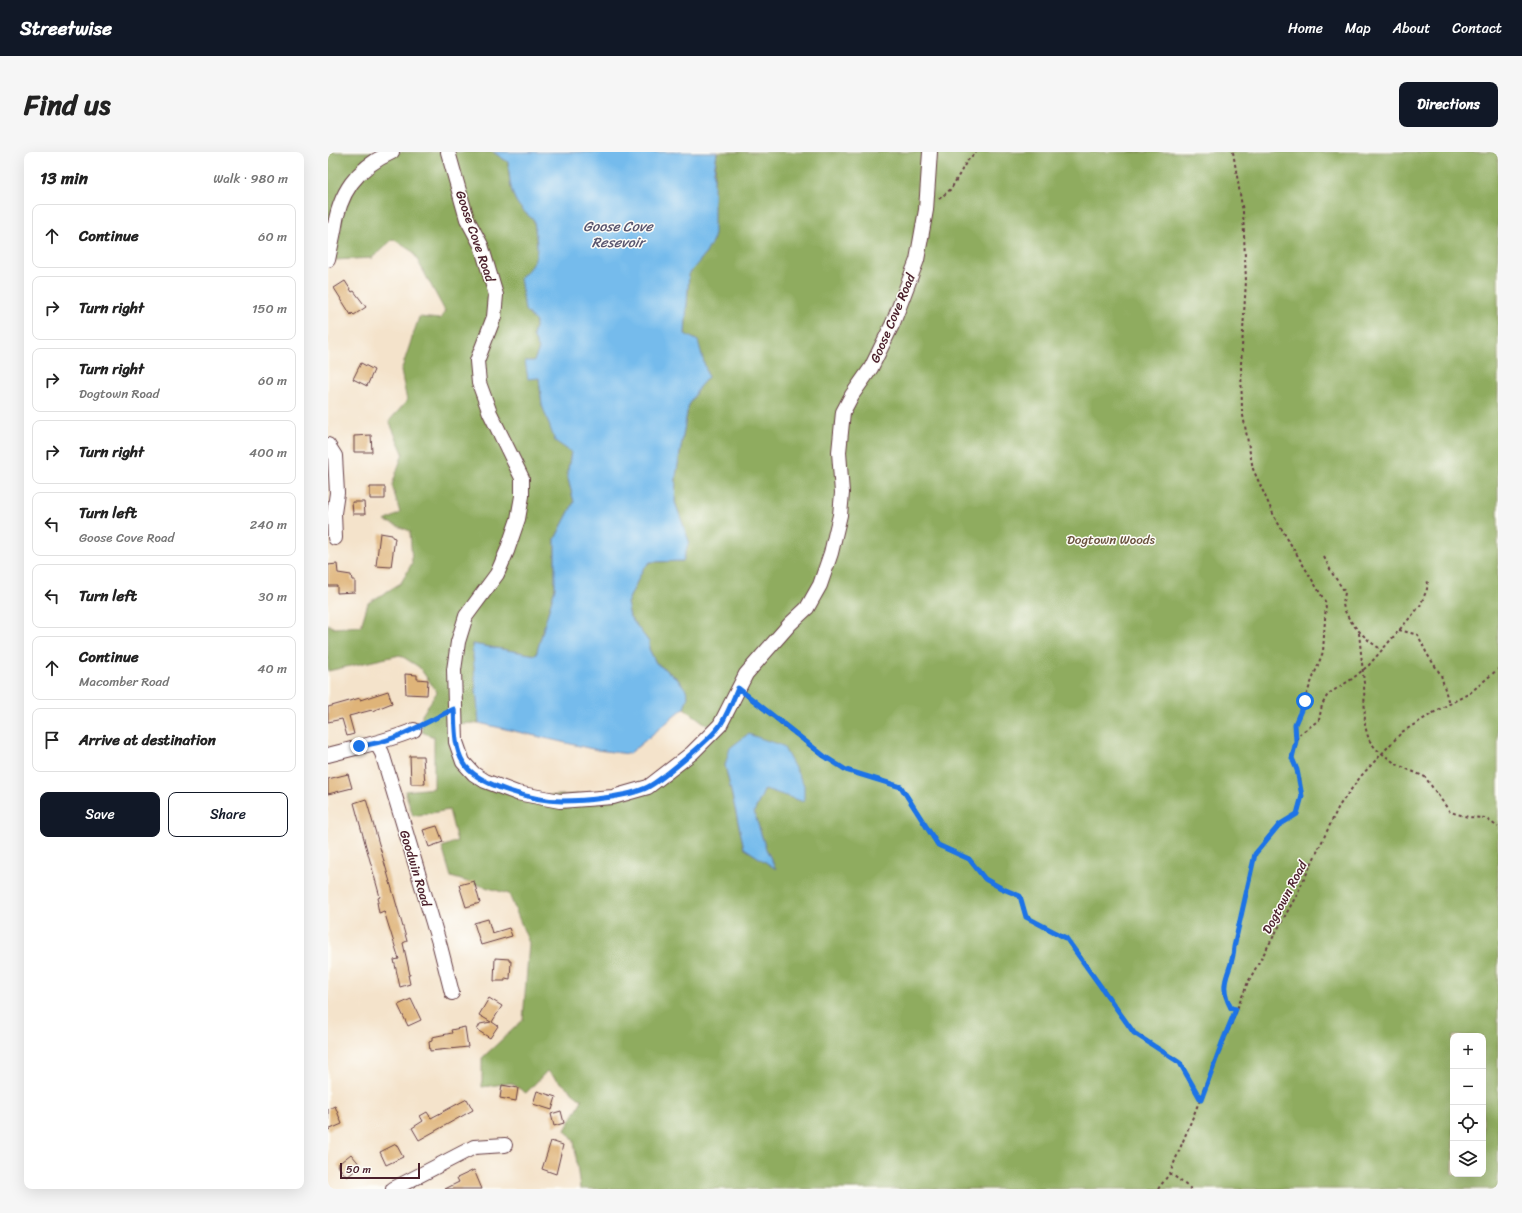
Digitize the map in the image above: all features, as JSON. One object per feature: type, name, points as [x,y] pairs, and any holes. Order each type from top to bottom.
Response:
[{"type":"street","points":[[328,260],[331,231],[337,212],[356,176],[373,161],[392,152]]},
{"type":"street","name":"Goose Cove Road","points":[[448,152],[467,219],[481,245],[496,295],[494,317],[477,361],[479,383],[490,413],[514,459],[522,478],[518,519],[507,551],[497,574],[466,616],[458,642],[454,670],[456,742],[463,762],[474,774],[485,781],[517,793],[560,801],[613,797],[648,787],[692,753],[720,725],[746,674],[790,624],[807,608],[820,585],[831,553],[840,515],[842,492],[839,452],[843,412],[852,395],[871,368],[903,299],[917,260],[926,201],[930,152]]},
{"type":"street","points":[[328,445],[335,456],[337,493],[334,514],[335,538]]},
{"type":"street","points":[[328,755],[359,746],[377,744],[414,730]]},
{"type":"street","name":"Goodwin Road","points":[[377,744],[382,753],[440,946],[452,993]]},
{"type":"street","points":[[393,1189],[474,1147],[505,1145]]},
{"type":"path","points":[[926,201],[939,199],[951,189],[967,161],[976,152]]},
{"type":"path","points":[[1233,152],[1244,212],[1246,281],[1241,364],[1242,410],[1253,469],[1275,518],[1326,603],[1323,652],[1295,724],[1296,741]]},
{"type":"path","points":[[1324,557],[1332,573],[1345,592],[1343,605],[1359,633],[1370,643],[1381,649]]},
{"type":"path","points":[[1236,1009],[1231,1008],[1224,996],[1226,975],[1234,958],[1234,947],[1255,854],[1279,825],[1297,814],[1302,796],[1297,770],[1292,758],[1296,741],[1300,734],[1319,720],[1322,705],[1328,694],[1362,670],[1420,606],[1427,589],[1428,580]]},
{"type":"path","points":[[1398,630],[1418,635],[1427,654],[1441,675],[1449,704]]},
{"type":"path","points":[[1359,633],[1365,726],[1369,740],[1382,754],[1396,764],[1425,777],[1450,812],[1468,817],[1485,818],[1498,827]]},
{"type":"path","name":"Dogtown Road","points":[[1158,1189],[1170,1173],[1248,982],[1295,898],[1339,806],[1361,776],[1402,732],[1470,693],[1498,669]]},
{"type":"path","points":[[738,688],[824,756],[846,770],[901,787],[938,845],[969,859],[985,879],[1020,896],[1026,917],[1066,938],[1134,1033],[1180,1063],[1201,1100]]},
{"type":"path","points":[[414,730],[435,717],[454,709]]},
{"type":"path","points":[[1170,1173],[1191,1189]]},
{"type":"green space","name":"Dogtown Woods","points":[[328,152],[493,152],[508,162],[513,195],[526,214],[534,220],[538,254],[530,268],[525,310],[536,322],[533,336],[539,349],[534,361],[525,361],[539,378],[542,405],[571,452],[567,475],[574,502],[555,539],[555,588],[536,655],[472,644],[479,723],[448,724],[450,747],[461,769],[521,797],[650,791],[718,733],[684,708],[688,696],[678,679],[656,663],[649,649],[649,642],[630,617],[627,603],[643,569],[650,562],[683,561],[689,542],[675,502],[676,476],[688,407],[699,387],[708,377],[685,334],[689,274],[706,253],[717,152],[1498,152],[1498,1189],[580,1189],[574,1141],[565,1130],[582,1100],[547,1071],[526,1093],[511,1083],[482,1087],[482,1058],[523,1020],[529,943],[509,894],[451,877],[442,847],[457,841],[449,810],[413,816],[405,791],[434,788],[434,737],[422,732],[422,715],[437,692],[419,667],[400,655],[328,671],[328,624],[334,628],[361,626],[368,603],[401,583],[412,563],[410,531],[385,521],[400,513],[392,485],[403,453],[389,421],[407,401],[401,371],[419,317],[440,319],[445,311],[413,252],[393,239],[372,258],[334,260],[341,226],[328,223]],"holes":[[[725,765],[765,789],[754,812],[766,849],[775,868],[744,848]]]},
{"type":"water","name":"Goose Cove Resevoir","points":[[493,152],[717,152],[714,171],[714,238],[706,253],[689,274],[685,334],[698,341],[708,377],[699,387],[688,407],[676,476],[675,502],[689,541],[683,561],[650,562],[643,569],[627,603],[630,617],[649,642],[649,649],[656,663],[678,679],[686,690],[688,696],[684,708],[629,754],[597,750],[479,723],[472,644],[536,655],[555,588],[555,539],[574,502],[567,475],[571,452],[555,441],[542,405],[539,378],[528,379],[525,361],[534,361],[539,349],[533,336],[536,322],[525,310],[520,278],[532,264],[537,252],[534,220],[520,207],[513,195],[508,162]]},
{"type":"water","points":[[748,734],[783,746],[804,785],[804,802],[765,789],[754,812],[766,849],[776,869],[744,848],[725,765],[730,748]]},
{"type":"building","points":[[345,281],[352,292],[354,291],[366,307],[354,315],[352,313],[351,315],[334,288]]},
{"type":"building","points":[[361,363],[374,370],[367,386],[353,379]]},
{"type":"building","points":[[371,435],[372,452],[354,452],[354,436]]},
{"type":"building","points":[[370,487],[385,487],[385,499],[370,499]]},
{"type":"building","points":[[352,502],[364,502],[365,514],[353,514]]},
{"type":"building","points":[[380,533],[392,535],[392,537],[395,538],[391,567],[376,566]]},
{"type":"building","points":[[337,564],[338,573],[351,575],[352,580],[355,580],[355,592],[337,593],[337,586],[328,586],[328,565]]},
{"type":"building","points":[[405,674],[417,675],[417,679],[428,680],[427,695],[406,694]]},
{"type":"building","points":[[388,691],[392,703],[372,711],[349,716],[354,734],[347,736],[342,719],[328,722],[328,707],[360,698],[360,700]]},
{"type":"building","points":[[410,756],[423,756],[425,784],[411,784]]},
{"type":"building","points":[[348,774],[352,788],[328,794],[328,779]]},
{"type":"building","points":[[366,799],[407,941],[403,943],[410,975],[408,975],[410,984],[400,987],[394,960],[399,959],[384,911],[379,913],[377,902],[379,902],[378,898],[380,897],[354,803]]},
{"type":"building","points":[[437,826],[443,842],[429,847],[423,830]]},
{"type":"building","points":[[474,881],[480,903],[466,907],[459,885]]},
{"type":"building","points":[[488,919],[492,933],[509,928],[512,936],[481,945],[474,923]]},
{"type":"building","points":[[495,958],[509,959],[509,961],[511,961],[510,979],[505,978],[505,981],[494,981]]},
{"type":"building","points":[[489,998],[502,1006],[492,1022],[498,1026],[490,1038],[477,1030],[480,1024],[491,1022],[479,1015]]},
{"type":"building","points":[[411,999],[421,1020],[408,1026],[398,1005]]},
{"type":"building","points":[[465,1027],[468,1047],[430,1051],[429,1042],[432,1041],[432,1037],[452,1033],[451,1030]]},
{"type":"building","points":[[502,1085],[518,1088],[516,1101],[500,1098]]},
{"type":"building","points":[[537,1091],[556,1097],[552,1110],[533,1104]]},
{"type":"building","points":[[467,1099],[473,1110],[419,1140],[412,1128],[423,1121],[420,1116],[427,1112],[431,1118]]},
{"type":"building","points":[[335,1106],[342,1124],[328,1130],[328,1109]]},
{"type":"building","points":[[561,1111],[564,1123],[554,1126],[551,1114]]},
{"type":"building","points":[[551,1141],[563,1145],[556,1174],[542,1169]]},
{"type":"building","points":[[396,1144],[403,1157],[386,1165],[380,1152]]},
{"type":"building","points":[[351,1154],[361,1166],[347,1177],[337,1165]]},
{"type":"building","points":[[474,1170],[482,1189],[445,1189],[459,1182],[457,1178]]},
{"type":"route","points":[[359,746],[377,744],[408,733],[435,717],[454,709],[456,742],[463,762],[474,774],[485,781],[517,793],[560,801],[613,797],[648,787],[692,753],[720,725],[738,688],[824,756],[846,770],[884,780],[901,787],[938,845],[969,859],[985,879],[1020,896],[1026,917],[1066,938],[1134,1033],[1180,1063],[1201,1100],[1236,1009],[1231,1008],[1224,996],[1226,975],[1234,958],[1234,947],[1255,854],[1262,843],[1279,825],[1297,814],[1302,796],[1297,770],[1292,758],[1296,741],[1295,724],[1305,701]]}]
